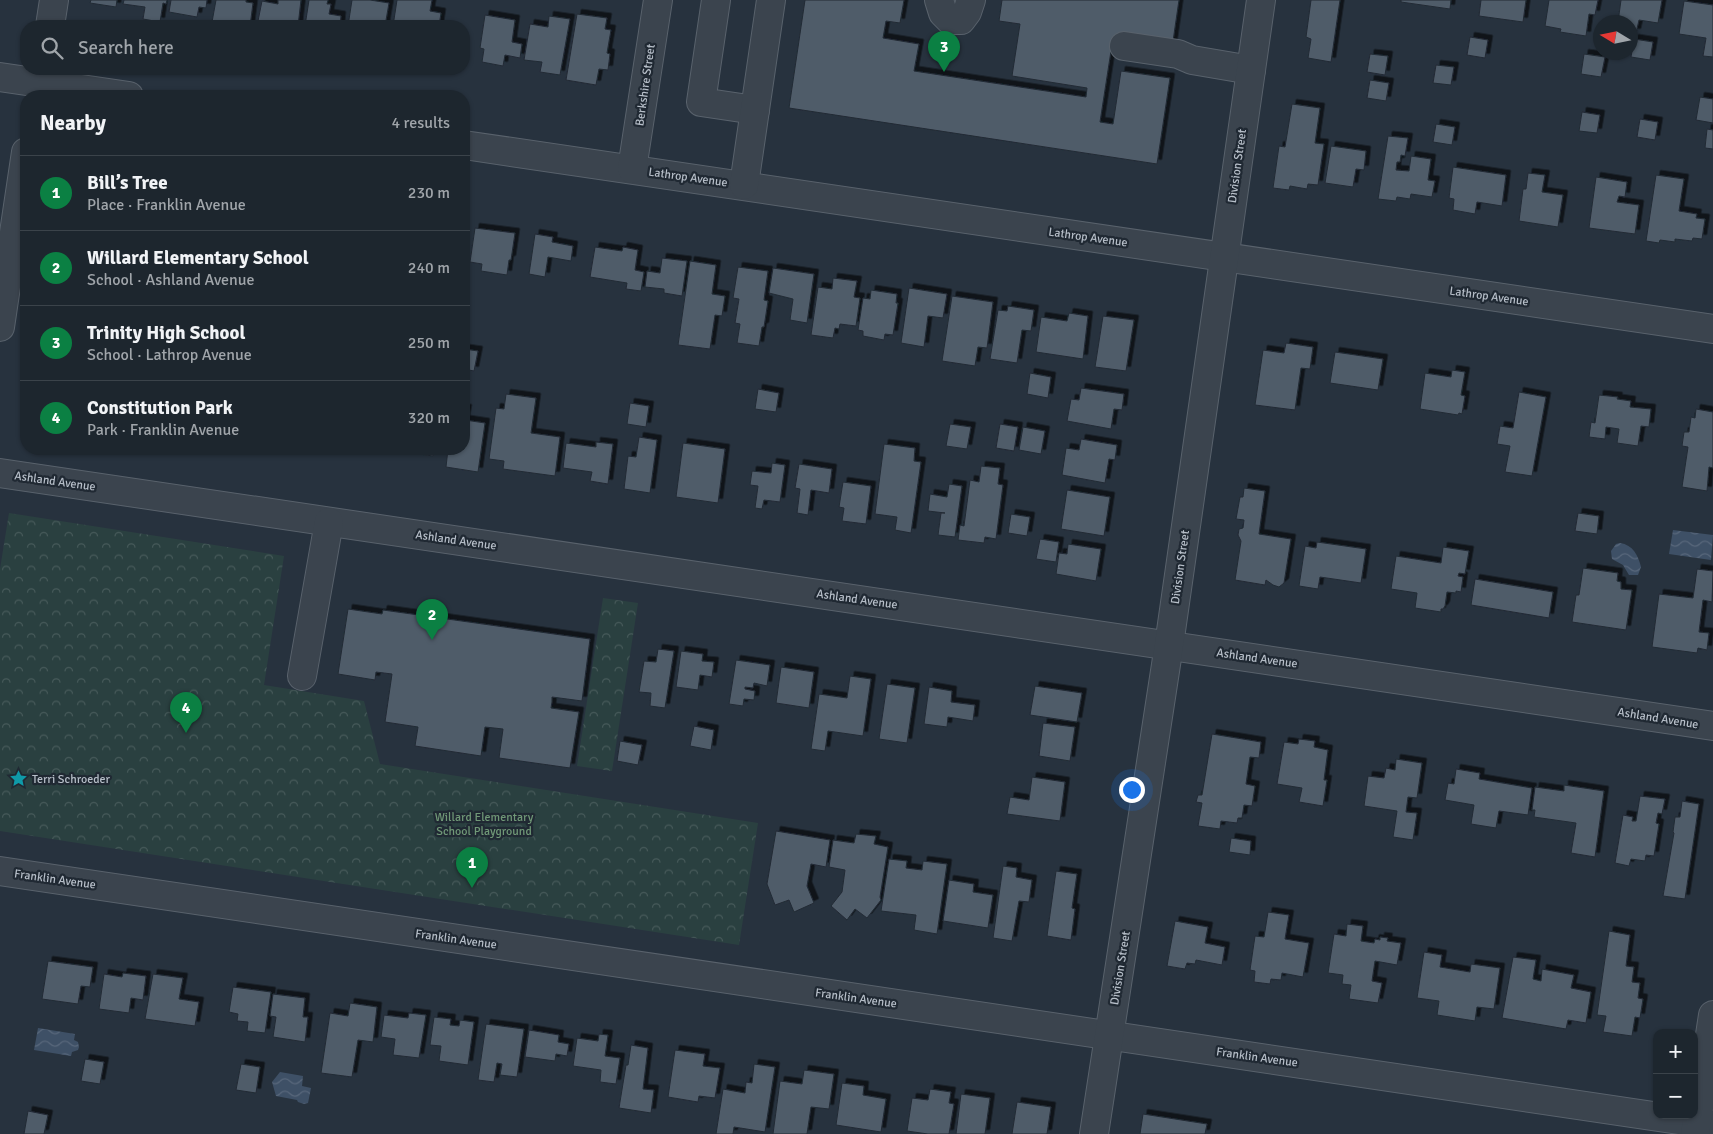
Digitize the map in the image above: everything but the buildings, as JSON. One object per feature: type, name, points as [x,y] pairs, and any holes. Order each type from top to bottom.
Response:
[{"type":"street","points":[[51,20],[54,0]]},
{"type":"street","name":"Berkshire Street","points":[[632,169],[658,0]]},
{"type":"street","points":[[716,0],[701,102],[755,110]]},
{"type":"street","points":[[744,186],[771,0]]},
{"type":"street","points":[[939,0],[943,13],[950,20],[961,20],[967,12],[971,0]]},
{"type":"street","name":"Division Street","points":[[1094,1134],[1169,645],[1261,0]]},
{"type":"street","points":[[1124,46],[1178,54],[1192,60],[1251,70]]},
{"type":"street","points":[[0,77],[87,90]]},
{"type":"street","name":"Lathrop Avenue","points":[[470,146],[1713,329]]},
{"type":"street","points":[[0,327],[20,192]]},
{"type":"street","name":"Ashland Avenue","points":[[0,473],[1713,726]]},
{"type":"street","points":[[302,676],[329,522]]},
{"type":"street","name":"Franklin Avenue","points":[[0,871],[1109,1035],[1702,1127]]},
{"type":"street","points":[[1702,1127],[1713,1014]]},
{"type":"green space","name":"Willard Elementary School Playground","points":[[9,513],[284,556],[264,685],[364,701],[380,764],[758,823],[739,945],[0,831],[0,569]]},
{"type":"green space","points":[[603,598],[638,603],[612,771],[577,766]]},
{"type":"water","points":[[1673,530],[1713,535],[1711,560],[1669,554]]},
{"type":"water","points":[[1620,543],[1632,548],[1638,558],[1641,567],[1638,575],[1629,575],[1623,565],[1612,559],[1611,551],[1616,544]]},
{"type":"water","points":[[38,1028],[75,1034],[74,1040],[78,1042],[78,1050],[72,1052],[71,1056],[34,1050]]},
{"type":"water","points":[[280,1072],[303,1076],[302,1086],[311,1088],[308,1103],[304,1104],[297,1100],[276,1096],[272,1082]]},
{"type":"place","name":"Trinity High School","points":[[944,72]]},
{"type":"place","name":"Willard Elementary School","points":[[432,640]]},
{"type":"place","name":"Constitution Park","points":[[186,733]]},
{"type":"place","name":"Terri Schroeder","points":[[18,779]]},
{"type":"place","name":"Bill’s Tree","points":[[472,888]]}]
